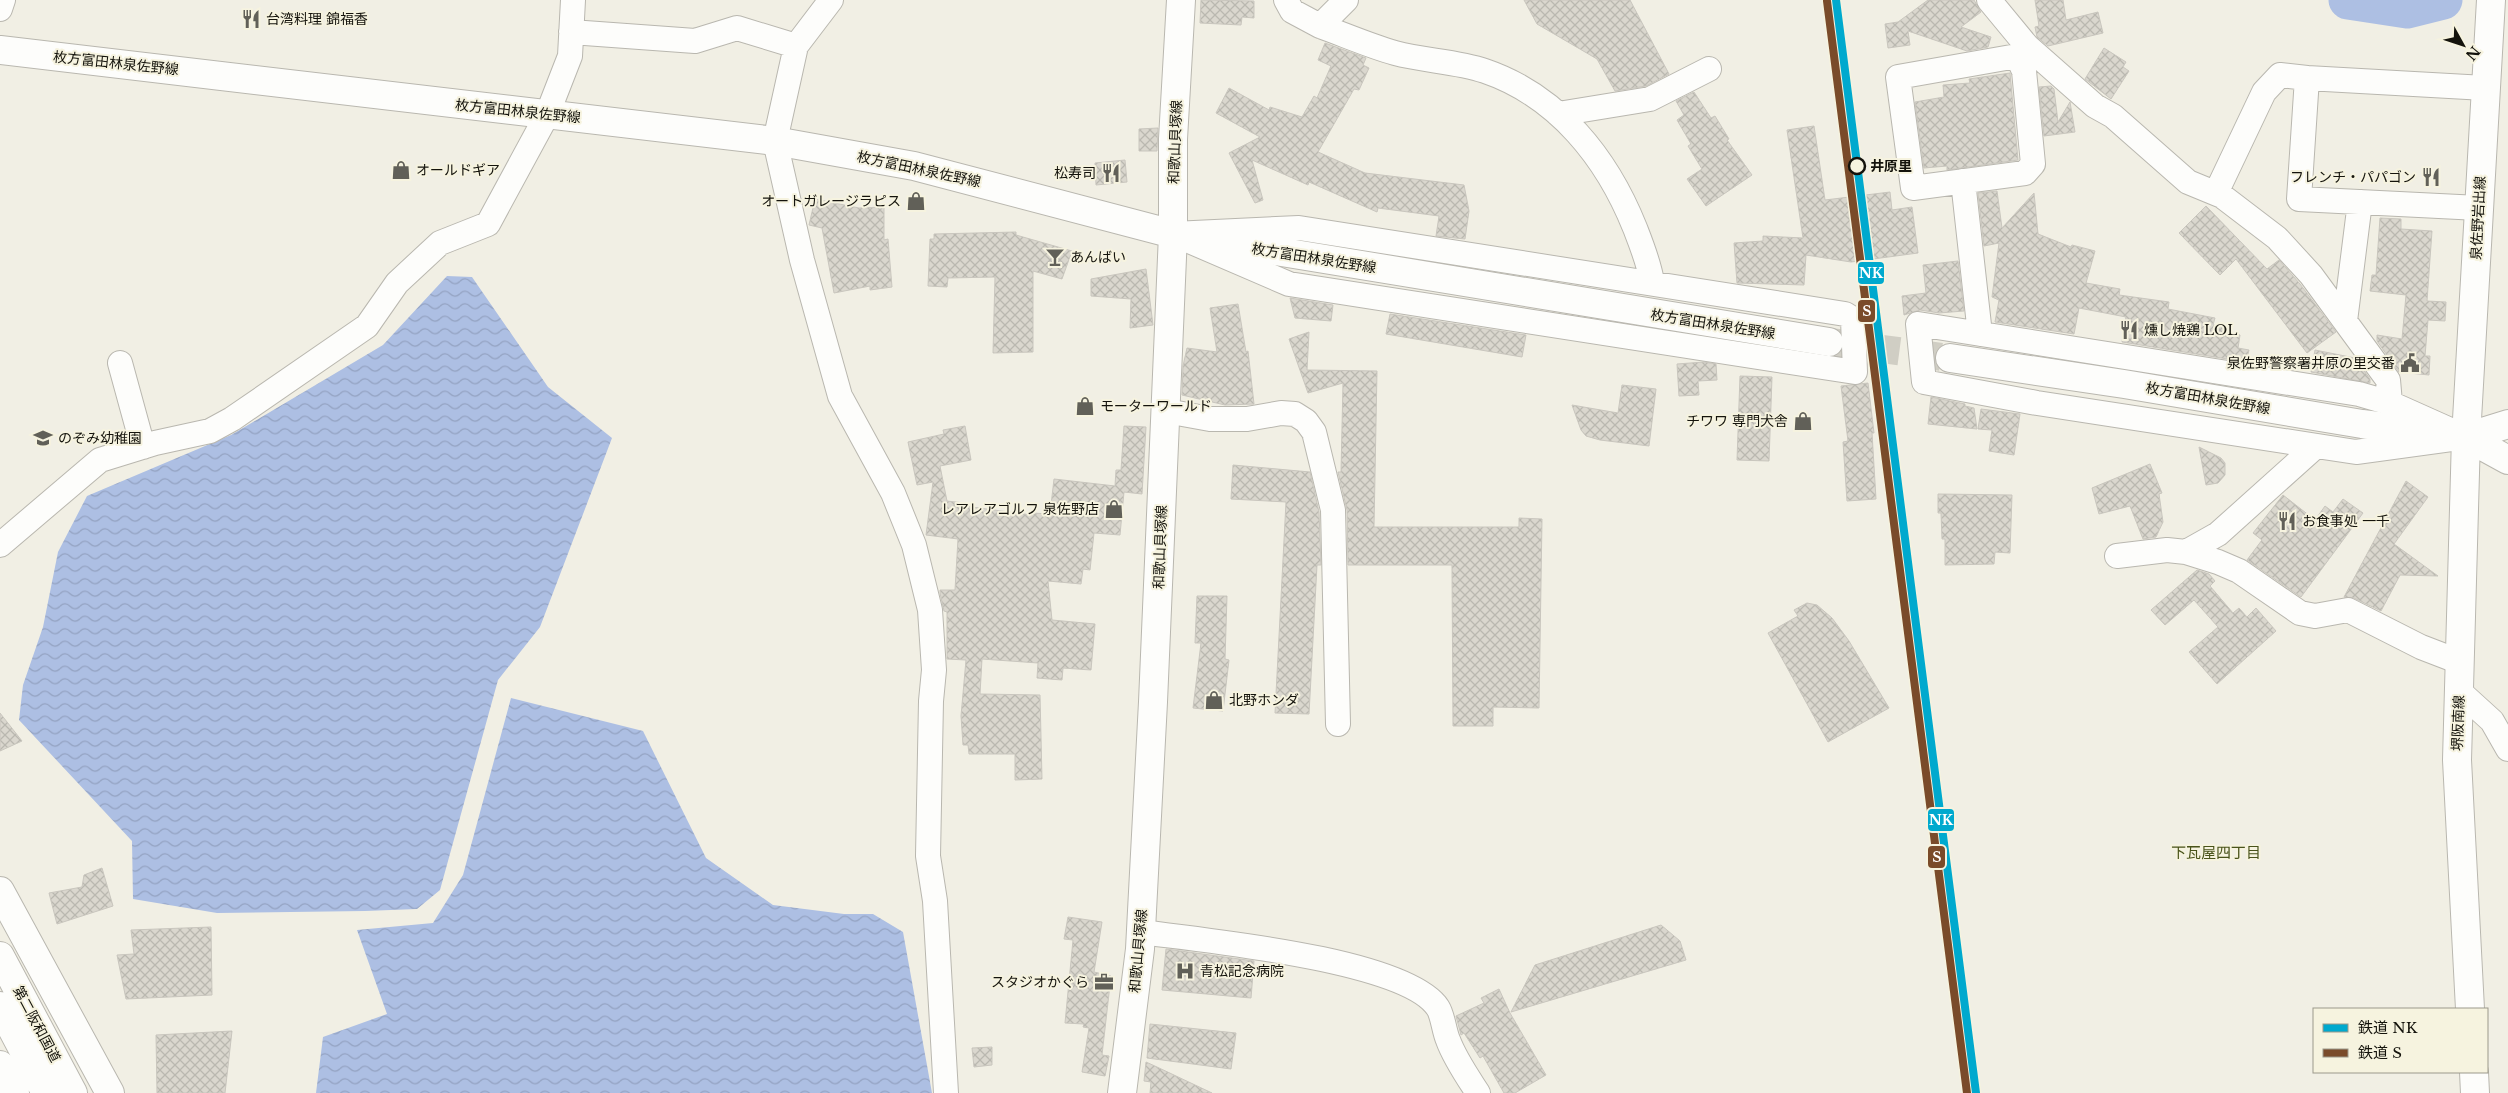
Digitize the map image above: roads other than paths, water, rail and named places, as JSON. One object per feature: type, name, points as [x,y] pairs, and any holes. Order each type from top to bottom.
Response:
[{"type":"main road","name":"和歌山貝塚線","points":[[1122,1093],[1141,932],[1166,411],[1173,234],[1173,139],[1181,0]]},
{"type":"main road","name":"泉佐野岩出線","points":[[2466,437],[2491,7]]},
{"type":"main road","name":"枚方富田林泉佐野線","points":[[0,50],[775,141],[914,166],[1173,234],[1829,342]]},
{"type":"main road","name":"枚方富田林泉佐野線","points":[[1950,358],[2124,384],[2362,424],[2466,437]]},
{"type":"main road","points":[[2466,437],[2508,424]]},
{"type":"main road","points":[[2466,437],[2508,460]]},
{"type":"main road","name":"堺阪南線","points":[[2466,437],[2457,760],[2470,1008]]},
{"type":"main road","points":[[0,891],[110,1093]]},
{"type":"main road","name":"第二阪和国道","points":[[0,956],[74,1093]]},
{"type":"main road","name":"第二阪和国道","points":[[0,1006],[46,1093]]},
{"type":"main road","points":[[0,1064],[15,1093]]},
{"type":"main road","points":[[2474,1073],[2475,1093]]},
{"type":"street","points":[[0,9],[2,0]]},
{"type":"street","points":[[0,545],[100,460],[149,445],[210,431],[232,420],[367,326],[398,283],[440,243],[488,224],[547,114],[570,56],[573,0]]},
{"type":"street","points":[[831,0],[796,46],[775,141],[802,260],[840,396],[893,493],[914,545],[930,610],[934,670],[931,701],[928,856],[935,901],[946,1093]]},
{"type":"street","points":[[1286,0],[1292,11],[1320,26],[1396,53],[1484,70],[1516,84],[1558,114],[1574,127],[1599,158],[1626,205],[1650,265],[1652,282]]},
{"type":"street","points":[[1320,26],[1346,0]]},
{"type":"street","points":[[1989,0],[2022,51],[2095,106],[2113,116],[2188,182],[2216,194],[2277,238],[2312,275],[2388,380],[2390,403]]},
{"type":"street","points":[[571,32],[695,41],[737,28],[796,46]]},
{"type":"street","points":[[2022,51],[2033,164],[2025,173],[1914,188],[1898,77],[2022,51]]},
{"type":"street","points":[[1558,114],[1650,99],[1709,69]]},
{"type":"street","points":[[2216,194],[2264,92],[2280,75],[2485,88]]},
{"type":"street","points":[[2307,78],[2299,199],[2479,208]]},
{"type":"street","points":[[1963,181],[1980,334]]},
{"type":"street","points":[[2345,321],[2360,202]]},
{"type":"street","points":[[1299,228],[1652,282],[1845,314],[1853,319],[1855,372],[1289,284],[1173,234],[1299,228]]},
{"type":"street","points":[[1918,324],[2360,394],[2390,403],[2466,437],[2356,452],[2037,403],[1924,382],[1918,324]]},
{"type":"street","points":[[120,363],[149,445]]},
{"type":"street","points":[[1166,411],[1210,419],[1247,419],[1281,413],[1295,414],[1306,421],[1314,432],[1333,510],[1338,724]]},
{"type":"street","points":[[2186,552],[2218,534],[2316,446]]},
{"type":"street","points":[[2117,556],[2167,550],[2186,552],[2239,571],[2300,613],[2315,616],[2348,610],[2421,647],[2460,662]]},
{"type":"street","points":[[2459,691],[2492,720],[2508,749]]},
{"type":"street","points":[[1141,932],[1299,954],[1386,976],[1414,988],[1438,1008],[1448,1041],[1478,1093]]},
{"type":"water","points":[[447,276],[472,277],[548,387],[612,438],[540,627],[498,680],[440,890],[417,909],[365,911],[217,913],[133,899],[132,841],[19,720],[23,685],[43,627],[58,552],[87,496],[231,435],[383,345]]},
{"type":"water","points":[[511,698],[643,731],[706,858],[773,905],[844,914],[873,914],[903,932],[932,1093],[316,1093],[323,1037],[387,1014],[357,930],[433,923],[463,875]]},
{"type":"waterway","points":[[2348,0],[2407,9],[2443,0]]},
{"type":"tunnel","points":[[1830,342],[1950,358]]},
{"type":"rail line","name":"NK","points":[[1836,0],[1976,1093]]},
{"type":"rail line","name":"S","points":[[1827,1],[1967,1093]]},
{"type":"place","name":"台湾料理 錦福香","points":[[251,19]]},
{"type":"place","name":"井原里","points":[[1857,166]]},
{"type":"place","name":"オールドギア","points":[[401,170]]},
{"type":"place","name":"松寿司","points":[[1111,173]]},
{"type":"place","name":"フレンチ・パパゴン","points":[[2431,177]]},
{"type":"place","name":"オートガレージラピス","points":[[916,201]]},
{"type":"place","name":"あんばい","points":[[1055,257]]},
{"type":"place","name":"燻し焼鶏 LOL","points":[[2129,330]]},
{"type":"place","name":"泉佐野警察署井原の里交番","points":[[2410,363]]},
{"type":"place","name":"モーターワールド","points":[[1085,406]]},
{"type":"place","name":"チワワ 専門犬舎","points":[[1803,421]]},
{"type":"place","name":"のぞみ幼稚園","points":[[43,438]]},
{"type":"place","name":"レアレアゴルフ 泉佐野店","points":[[1114,509]]},
{"type":"place","name":"お食事処 一千","points":[[2287,521]]},
{"type":"place","name":"北野ホンダ","points":[[1214,700]]},
{"type":"place","name":"青松記念病院","points":[[1185,971]]},
{"type":"place","name":"スタジオかぐら","points":[[1104,982]]},
{"type":"district","name":"下瓦屋四丁目","points":[[2216,853]]}]
